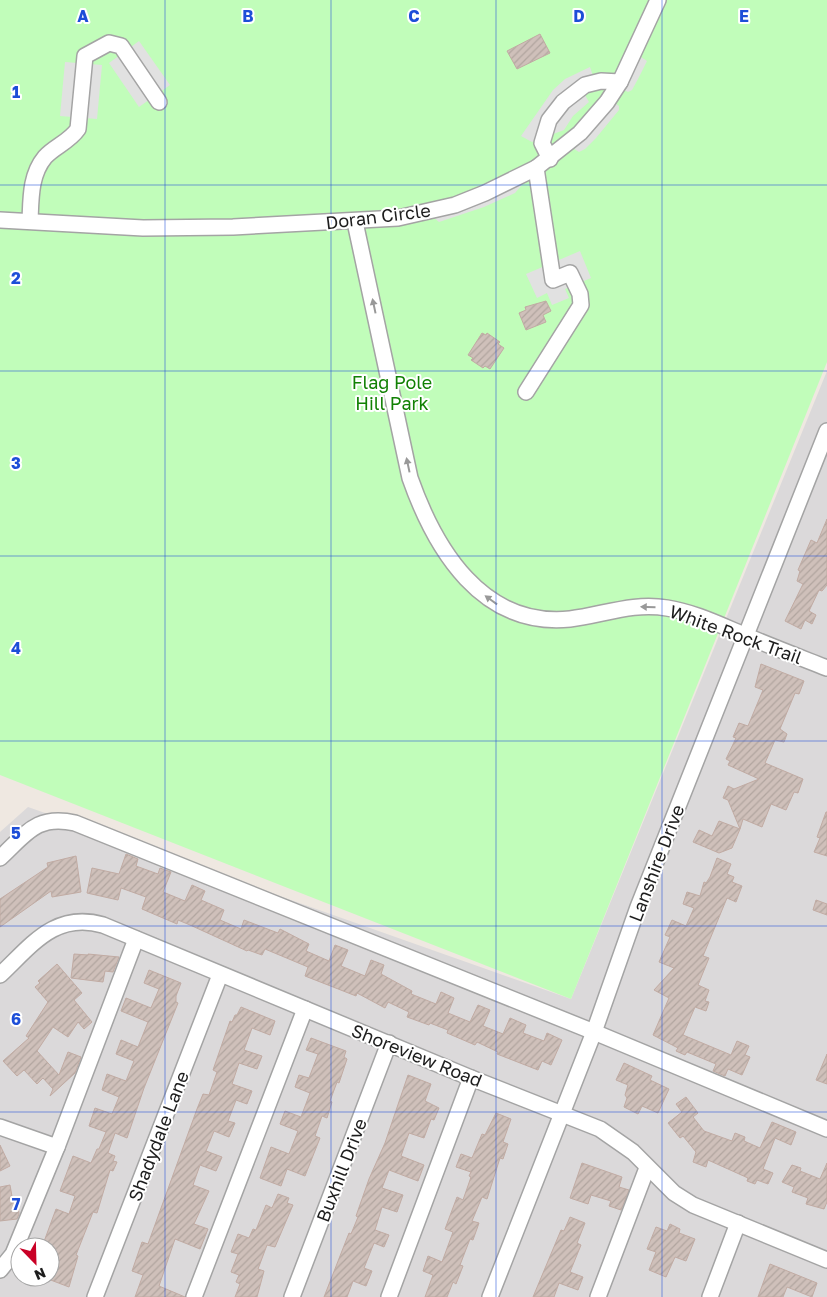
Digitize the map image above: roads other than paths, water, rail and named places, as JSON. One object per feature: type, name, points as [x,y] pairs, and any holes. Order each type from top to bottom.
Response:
[{"type":"street","name":"Doran Circle","points":[[0,220],[143,228],[233,227],[355,222],[398,218],[455,205],[485,193],[536,168],[550,159],[594,119],[620,82],[658,0]]},
{"type":"street","points":[[30,221],[32,183],[45,157],[72,138],[78,128],[85,56],[109,43],[121,46],[159,102]]},
{"type":"street","points":[[550,159],[542,143],[549,120],[563,102],[585,86],[601,81],[620,82]]},
{"type":"street","points":[[526,392],[581,305],[580,294],[570,273],[552,280],[536,168]]},
{"type":"street","name":"White Rock Trail","points":[[355,222],[410,478],[419,503],[437,540],[470,582],[497,604],[526,616],[547,620],[569,619],[627,607],[666,608],[697,616],[827,668]]},
{"type":"street","name":"Lanshire Drive","points":[[490,1297],[594,1032],[638,907],[826,434]]},
{"type":"street","points":[[0,858],[33,828],[46,820],[75,823],[594,1032],[827,1129]]},
{"type":"street","name":"Shoreview Road","points":[[0,975],[38,938],[66,923],[79,920],[93,922],[471,1078],[600,1129],[632,1152],[674,1193],[693,1205],[827,1260]]},
{"type":"street","points":[[0,1270],[14,1254],[136,939]]},
{"type":"street","name":"Shadydale Lane","points":[[95,1297],[220,975]]},
{"type":"street","points":[[194,1297],[305,1009]]},
{"type":"street","name":"Buxhill Drive","points":[[292,1297],[389,1043]]},
{"type":"street","points":[[389,1297],[471,1078]]},
{"type":"street","points":[[0,1127],[57,1147]]},
{"type":"street","points":[[598,1297],[647,1168]]},
{"type":"street","points":[[710,1297],[738,1223]]},
{"type":"park label","name":"Flag Pole Hill Park","points":[[392,392]]}]
